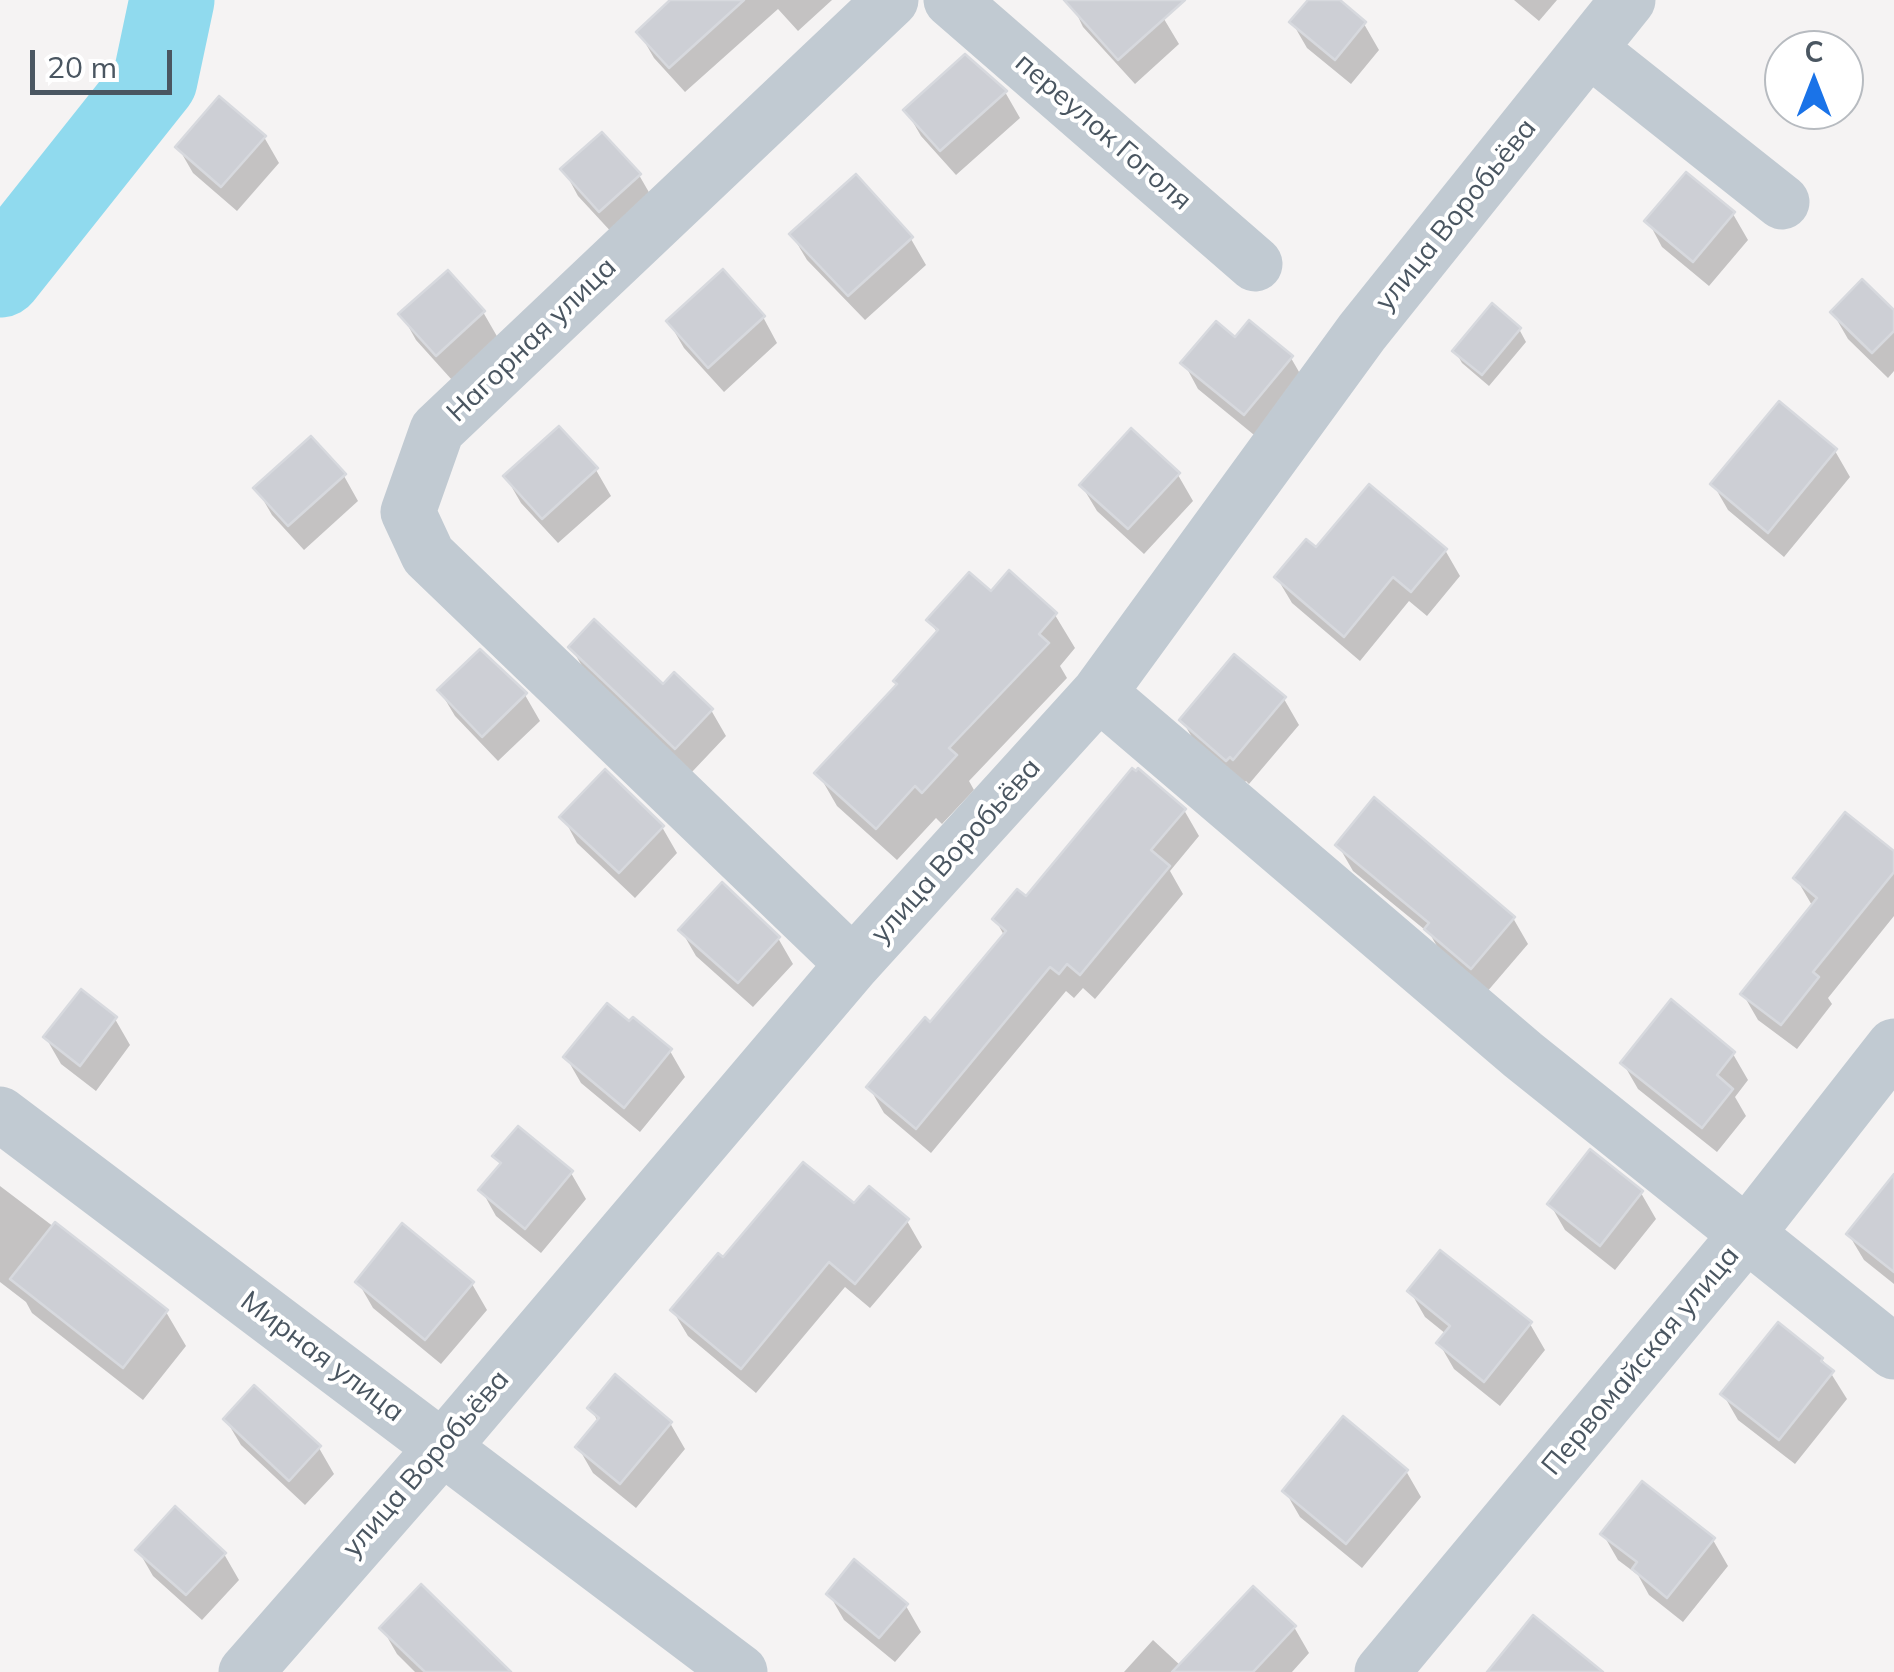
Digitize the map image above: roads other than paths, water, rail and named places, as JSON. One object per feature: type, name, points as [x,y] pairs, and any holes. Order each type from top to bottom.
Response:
[{"type":"street","name":"Нагорная улица","points":[[854,964],[428,555],[408,512],[437,430],[890,0]]},
{"type":"street","name":"переулок Гоголя","points":[[952,0],[1255,264]]},
{"type":"street","name":"улица Воробьёва","points":[[246,1672],[854,964],[1099,693],[1362,332],[1628,0]]},
{"type":"street","points":[[1588,49],[1782,202]]},
{"type":"street","points":[[1099,693],[1523,1055],[1894,1352]]},
{"type":"street","name":"Первомайская улица","points":[[1382,1672],[1746,1235],[1894,1046]]},
{"type":"street","name":"Мирная улица","points":[[0,1114],[740,1672]]},
{"type":"waterway","points":[[0,275],[155,80],[172,0]]}]
